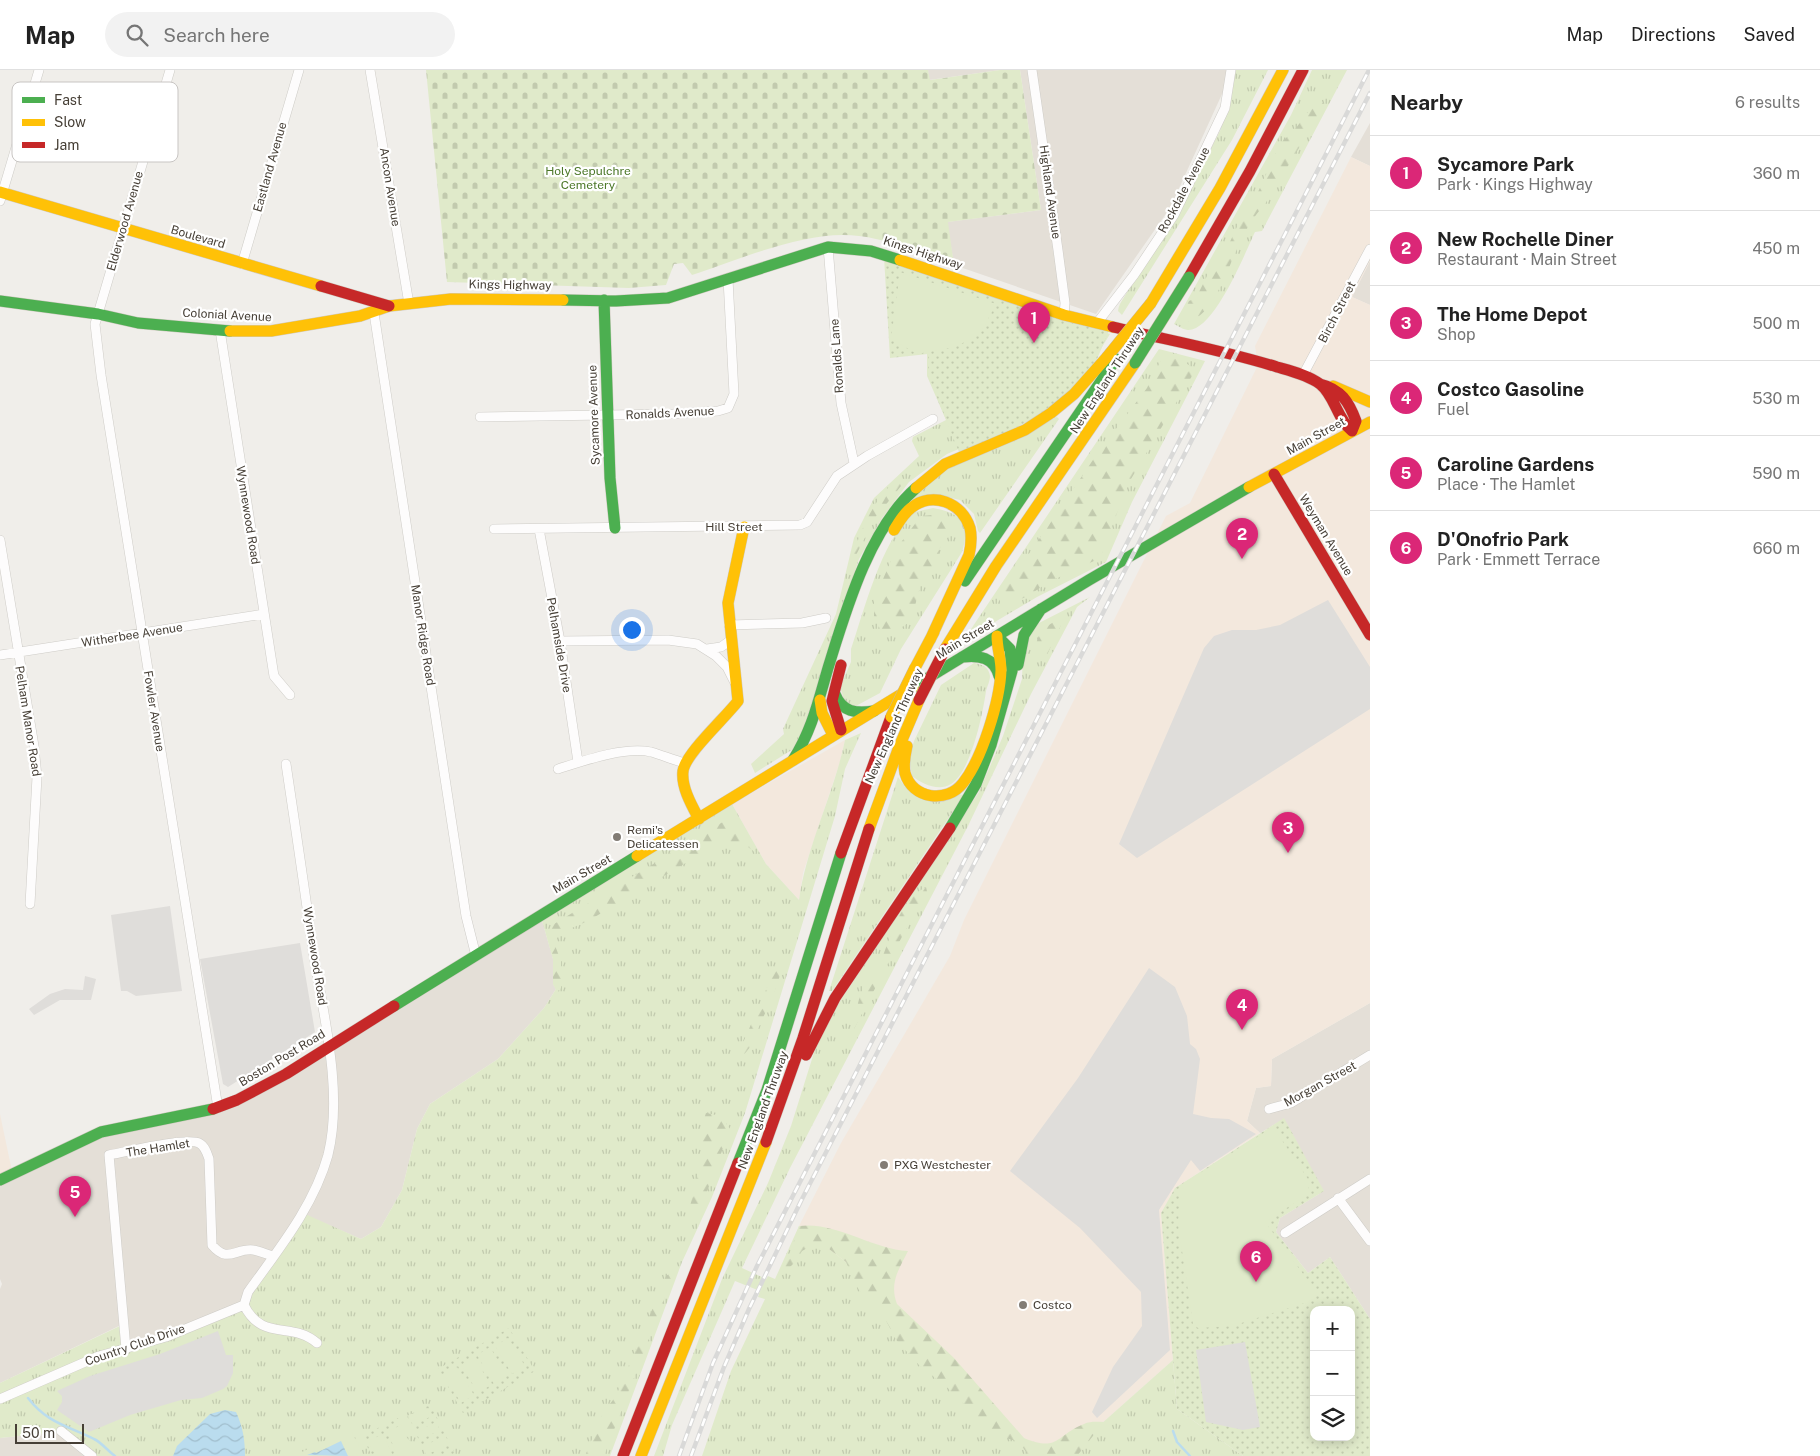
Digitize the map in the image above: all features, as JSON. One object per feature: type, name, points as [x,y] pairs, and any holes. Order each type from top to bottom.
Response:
[{"type":"main road","points":[[792,760],[808,738],[862,573],[878,538],[906,497],[927,477],[948,462],[1021,432],[1055,412],[1112,358],[1151,303],[1170,272],[1228,174],[1283,70]]},
{"type":"main road","name":"New England Thruway","points":[[641,1456],[752,1180],[798,1054],[878,799],[917,704],[945,649],[996,566],[1135,363],[1189,277],[1246,178],[1303,70]]},
{"type":"main road","name":"Boulevard","points":[[1,195],[389,306]]},
{"type":"main road","name":"Kings Highway","points":[[451,299],[616,301],[668,298],[828,247],[871,251],[1064,315],[1258,361],[1304,376],[1320,384],[1333,386],[1370,402]]},
{"type":"main road","name":"Colonial Avenue","points":[[0,301],[98,314],[138,323],[220,330],[278,331],[374,312],[389,306],[451,299]]},
{"type":"main road","name":"Sycamore Avenue","points":[[604,300],[608,416],[615,528]]},
{"type":"main road","name":"New England Thruway","points":[[623,1456],[770,1082],[848,832],[891,717],[914,668],[978,561],[1112,358]]},
{"type":"main road","name":"Kings Highway","points":[[1320,384],[1335,402],[1347,427],[1352,431]]},
{"type":"main road","points":[[1333,386],[1345,396],[1352,411],[1356,422],[1352,431]]},
{"type":"main road","name":"Main Street","points":[[555,906],[1041,609],[1274,474],[1370,422]]},
{"type":"main road","name":"Weyman Avenue","points":[[1274,474],[1370,636]]},
{"type":"main road","points":[[862,601],[887,543],[909,510],[918,504],[935,500],[957,507],[968,519],[971,527],[971,548],[930,640]]},
{"type":"main road","points":[[699,819],[684,777],[685,763],[731,712],[738,701],[728,603],[744,527]]},
{"type":"main road","points":[[752,1180],[828,1009],[964,805],[984,764],[1016,677],[1022,638],[1028,624],[1041,609]]},
{"type":"main road","points":[[997,636],[1007,644],[1013,662],[998,725]]},
{"type":"main road","points":[[917,704],[913,731],[902,762],[905,774],[911,785],[924,794],[933,796],[944,795],[958,788],[968,775],[999,682],[1001,663],[997,636]]},
{"type":"main road","points":[[837,733],[832,701],[846,650]]},
{"type":"main road","points":[[962,657],[980,656],[991,660],[998,670],[999,682]]},
{"type":"main road","points":[[836,682],[836,697],[843,708],[858,713],[874,711]]},
{"type":"main road","points":[[822,691],[820,709],[837,733]]},
{"type":"main road","name":"Boston Post Road","points":[[0,1180],[101,1132],[218,1108],[237,1100],[286,1074],[555,906]]},
{"type":"street","points":[[35,82],[39,70]]},
{"type":"street","name":"Elderwood Avenue","points":[[166,82],[170,70]]},
{"type":"street","name":"Eastland Avenue","points":[[242,264],[299,70]]},
{"type":"street","name":"Ancon Avenue","points":[[370,70],[409,304]]},
{"type":"street","name":"Highland Avenue","points":[[1032,70],[1065,303],[1064,315]]},
{"type":"street","name":"Rockdale Avenue","points":[[1097,323],[1134,275],[1174,215],[1225,108],[1231,70]]},
{"type":"street","points":[[1,195],[12,159]]},
{"type":"street","name":"Elderwood Avenue","points":[[98,314],[143,162]]},
{"type":"street","name":"Ronalds Lane","points":[[828,247],[841,403],[854,464]]},
{"type":"street","name":"Birch Street","points":[[1304,376],[1370,248]]},
{"type":"street","name":"Ronalds Avenue","points":[[480,417],[608,416],[718,411],[728,408],[734,394],[728,279]]},
{"type":"street","name":"Manor Ridge Road","points":[[374,312],[466,916],[475,952],[479,954]]},
{"type":"street","name":"Fowler Avenue","points":[[98,314],[95,324],[101,375],[218,1108]]},
{"type":"street","name":"Wynnewood Road","points":[[220,330],[274,676],[290,695]]},
{"type":"street","name":"Hill Street","points":[[494,529],[800,525],[807,522],[827,488],[837,476],[854,464],[932,419]]},
{"type":"street","name":"Pelhamside Drive","points":[[539,529],[560,640],[578,762]]},
{"type":"street","name":"Pelham Manor Road","points":[[0,540],[34,746],[37,777],[30,904]]},
{"type":"street","name":"Witherbee Avenue","points":[[0,655],[264,614]]},
{"type":"street","points":[[729,625],[802,623],[826,618]]},
{"type":"street","points":[[560,640],[668,640],[697,644],[707,649],[727,667],[738,688]]},
{"type":"street","points":[[707,649],[721,647],[731,640]]},
{"type":"street","points":[[558,769],[578,762],[636,751],[650,752],[685,763]]},
{"type":"street","name":"Wynnewood Road","points":[[244,1305],[248,1292],[306,1207],[320,1180],[328,1154],[334,1105],[329,1046],[286,764]]},
{"type":"street","name":"Morgan Street","points":[[1269,1109],[1291,1103],[1370,1055]]},
{"type":"street","name":"The Hamlet","points":[[126,1349],[109,1155],[184,1142],[198,1142],[205,1147],[209,1159],[212,1245],[218,1252],[230,1255],[251,1250],[273,1256]]},
{"type":"street","points":[[1285,1233],[1370,1179]]},
{"type":"street","points":[[1338,1198],[1370,1242]]},
{"type":"street","points":[[244,1305],[249,1315],[265,1328],[305,1335],[317,1343]]},
{"type":"street","name":"Country Club Drive","points":[[0,1399],[100,1356],[166,1337],[244,1305]]},
{"type":"street","points":[[61,1431],[92,1456]]},
{"type":"shaded area","points":[[928,70],[1000,70],[929,80]]},
{"type":"shaded area","points":[[1020,70],[1233,70],[1170,208],[1096,314],[954,265],[947,222],[1041,210]]},
{"type":"shaded area","points":[[1370,123],[1370,166],[1351,157]]},
{"type":"shaded area","points":[[1351,157],[1370,166],[1370,261],[1352,297],[1370,305],[1370,1003],[1272,1059],[1271,1086],[1256,1088],[1247,1121],[1260,1133],[1175,1188],[1161,1213],[1173,1360],[1065,1456],[1038,1453],[799,1226],[841,1143],[950,956],[964,920],[1166,516],[1190,503],[1258,365],[1255,346]]},
{"type":"shaded area","points":[[1370,261],[1370,305],[1352,297]]},
{"type":"shaded area","points":[[1328,600],[1370,667],[1370,709],[1137,858],[1119,844],[1204,648],[1214,636],[1232,630],[1256,630],[1280,625]]},
{"type":"shaded area","points":[[845,740],[840,762],[803,873],[799,900],[766,864],[732,804]]},
{"type":"shaded area","points":[[170,906],[182,991],[136,996],[127,991],[121,991],[111,915]]},
{"type":"shaded area","points":[[541,917],[553,959],[553,984],[556,989],[544,1008],[498,1059],[430,1104],[417,1129],[402,1190],[381,1227],[361,1239],[303,1214],[246,1304],[126,1352],[121,1325],[0,1383],[0,1289],[2,1284],[0,1279],[0,1183],[102,1134],[213,1111]]},
{"type":"shaded area","points":[[300,943],[315,1032],[228,1087],[223,1084],[200,959]]},
{"type":"shaded area","points":[[1149,968],[1175,987],[1187,1016],[1190,1044],[1196,1049],[1200,1059],[1193,1114],[1229,1119],[1256,1134],[1200,1171],[1191,1160],[1159,1210],[1170,1350],[1097,1418],[1092,1412],[1113,1367],[1142,1326],[1141,1292],[1080,1228],[1010,1171],[1078,1078]]},
{"type":"shaded area","points":[[85,976],[96,979],[91,1000],[60,1000],[34,1015],[29,1009],[50,994],[65,989],[83,990]]},
{"type":"shaded area","points":[[1370,1003],[1370,1319],[1330,1257],[1308,1273],[1276,1232],[1280,1218],[1319,1194],[1277,1123],[1260,1133],[1247,1121],[1256,1088],[1271,1086],[1272,1059]]},
{"type":"shaded area","points":[[0,1114],[13,1176],[0,1183]]},
{"type":"shaded area","points":[[218,1331],[226,1355],[233,1355],[233,1373],[227,1386],[223,1389],[202,1398],[181,1400],[130,1415],[89,1432],[57,1410],[62,1402],[62,1396],[57,1391],[90,1376],[160,1354]]},
{"type":"shaded area","points":[[1245,1342],[1260,1427],[1243,1430],[1206,1422],[1196,1350]]},
{"type":"shaded area","points":[[69,1431],[96,1456],[0,1456],[0,1438]]},
{"type":"green space","name":"Holy Sepulchre Cemetery","points":[[426,70],[928,70],[930,80],[1000,70],[1020,70],[1041,210],[948,222],[954,265],[883,241],[859,236],[839,235],[797,241],[692,275],[683,263],[674,264],[666,285],[629,288],[447,282]]},
{"type":"green space","points":[[1235,70],[1268,70],[1232,140],[1122,315],[1118,311],[1119,307],[1130,284],[1187,194],[1220,131]]},
{"type":"green space","points":[[1312,70],[1347,70],[1262,231],[1255,232],[1228,289],[1218,305],[1198,327],[1188,330],[1181,328],[1174,324],[1291,115]]},
{"type":"green space","points":[[1321,101],[1325,105],[1265,204],[1246,230],[1217,293],[1202,313],[1193,320],[1183,322],[1182,316],[1189,301],[1196,298],[1212,266],[1228,246],[1244,212],[1258,192],[1280,144],[1296,128],[1314,104]]},
{"type":"green space","points":[[884,257],[1109,331],[1091,371],[1060,401],[1028,422],[959,452],[928,375],[928,354],[890,358]]},
{"type":"green space","points":[[885,263],[1110,334],[1086,373],[980,440],[947,454],[909,482],[882,518],[859,559],[798,746],[755,773],[751,764],[784,734],[783,729],[836,614],[854,538],[874,498],[919,456],[912,441],[913,437],[946,420],[927,376],[927,354]]},
{"type":"green space","points":[[900,272],[996,304],[980,334],[955,347],[917,354],[891,339]]},
{"type":"green space","points":[[1159,349],[1205,361],[1132,502],[1106,562],[1037,597],[963,641]]},
{"type":"green space","points":[[1173,357],[1189,365],[1192,376],[1128,484],[1102,553],[1096,560],[1049,582],[1026,597],[1007,604],[1000,602],[999,598],[1097,454],[1147,388],[1162,358]]},
{"type":"green space","points":[[1057,417],[1059,419],[980,533],[974,514],[960,500],[935,494],[909,501],[954,462]]},
{"type":"green space","points":[[895,481],[899,481],[901,486],[875,518],[855,557],[852,557],[859,536],[874,506]]},
{"type":"green space","points":[[933,508],[951,513],[961,521],[965,534],[962,552],[901,649],[880,693],[854,707],[846,705],[840,687],[851,662],[851,649],[882,559],[900,527],[913,513]]},
{"type":"green space","points":[[921,516],[947,517],[953,525],[951,533],[939,549],[938,562],[921,583],[911,621],[896,631],[880,629],[874,616],[874,600],[896,549]]},
{"type":"green space","points":[[1090,597],[1077,607],[1031,694],[968,826],[790,1168],[742,1268],[766,1279],[768,1276],[775,1279],[799,1226],[846,1262],[991,1417],[1048,1456],[702,1456],[731,1371],[765,1299],[758,1297],[760,1291],[735,1281],[672,1425],[663,1456],[654,1456],[722,1279],[768,1183],[791,1126],[817,1043],[835,1009],[979,792],[1003,736],[1022,679],[1023,651],[1035,625]]},
{"type":"green space","points":[[1058,620],[1062,623],[1046,657],[1038,657],[1036,651],[1037,639],[1047,626]]},
{"type":"green space","points":[[974,663],[985,666],[990,676],[979,727],[970,755],[964,768],[951,784],[936,787],[921,782],[912,776],[909,759],[914,741],[941,685]]},
{"type":"green space","points":[[861,733],[845,769],[835,816],[745,1113],[712,1197],[682,1262],[610,1456],[96,1456],[68,1431],[0,1438],[0,1383],[122,1325],[126,1352],[246,1304],[303,1213],[361,1239],[381,1227],[402,1190],[417,1129],[430,1104],[498,1059],[544,1008],[556,989],[553,984],[553,959],[541,917],[732,804],[766,864],[799,900],[808,859],[845,740]]},
{"type":"green space","points":[[898,777],[905,787],[964,795],[832,991],[829,991]]},
{"type":"green space","points":[[731,817],[737,817],[756,853],[748,847],[721,842],[588,921],[560,933],[554,943],[561,961],[561,988],[557,992],[553,984],[553,959],[546,933],[554,924]]},
{"type":"green space","points":[[926,887],[928,896],[916,912],[898,944],[853,1031],[857,1007],[863,989],[880,964],[903,910],[917,893]]},
{"type":"green space","points":[[787,953],[775,991],[750,1047],[743,1056],[739,1052],[772,976]]},
{"type":"green space","points":[[706,1113],[721,1116],[730,1129],[705,1197],[689,1223],[686,1222],[700,1167],[703,1122]]},
{"type":"green space","points":[[1284,1118],[1324,1191],[1280,1218],[1276,1232],[1308,1273],[1330,1257],[1370,1319],[1370,1456],[1243,1456],[1177,1409],[1161,1213],[1175,1188]]},
{"type":"green space","points":[[1273,1127],[1310,1182],[1307,1195],[1265,1222],[1317,1293],[1314,1300],[1232,1326],[1198,1328],[1193,1324],[1178,1224],[1181,1185]]},
{"type":"green space","points":[[799,1226],[813,1226],[840,1231],[881,1246],[908,1251],[896,1276],[894,1289],[897,1304],[954,1358],[1024,1438],[1044,1444],[1051,1443],[1086,1423],[1104,1422],[1077,1456],[1029,1456],[1019,1442],[1003,1437],[987,1428],[948,1388],[919,1365],[897,1341],[884,1317],[859,1290],[846,1262],[829,1249],[809,1247],[802,1251],[796,1261],[782,1275]]},
{"type":"green space","points":[[669,1274],[673,1276],[604,1456],[585,1456],[603,1413],[616,1396],[666,1276]]},
{"type":"green space","points":[[509,1328],[535,1371],[463,1413],[438,1369]]},
{"type":"green space","points":[[508,1338],[525,1366],[512,1374],[495,1346]]},
{"type":"green space","points":[[490,1347],[507,1376],[494,1384],[477,1355]]},
{"type":"green space","points":[[474,1357],[491,1385],[478,1393],[461,1365]]},
{"type":"green space","points":[[1173,1360],[1177,1409],[1243,1456],[1065,1456]]},
{"type":"green space","points":[[457,1367],[474,1395],[461,1403],[444,1375]]},
{"type":"green space","points":[[430,1404],[456,1456],[427,1456],[407,1416]]},
{"type":"green space","points":[[428,1408],[432,1416],[413,1425],[408,1417]]},
{"type":"green space","points":[[398,1418],[417,1456],[372,1456],[362,1436]]},
{"type":"green space","points":[[436,1422],[440,1430],[420,1440],[416,1432]]},
{"type":"green space","points":[[401,1425],[416,1456],[398,1456],[387,1432]]},
{"type":"green space","points":[[350,1428],[361,1451],[356,1453],[358,1456],[294,1456]]},
{"type":"green space","points":[[383,1434],[393,1456],[376,1456],[368,1441]]},
{"type":"green space","points":[[444,1436],[448,1445],[428,1454],[424,1446]]},
{"type":"water","points":[[225,1410],[236,1412],[243,1434],[245,1456],[173,1456],[177,1446],[210,1414]]},
{"type":"water","points":[[341,1441],[348,1456],[307,1455],[316,1453]]},
{"type":"waterway","points":[[28,1398],[50,1419],[97,1440],[115,1456]]},
{"type":"waterway","points":[[1173,1431],[1177,1442],[1190,1456]]},
{"type":"railway","points":[[679,1456],[713,1363],[757,1266],[1369,70]]},
{"type":"railway","points":[[691,1456],[724,1367],[749,1309],[801,1201],[1370,93]]},
{"type":"traffic: fast","points":[[563,300],[616,301],[668,298],[828,247],[871,251],[900,260]]},
{"type":"traffic: fast","points":[[1135,363],[1189,277]]},
{"type":"traffic: fast","points":[[604,300],[610,478],[615,528]]},
{"type":"traffic: fast","points":[[0,301],[98,314],[138,323],[230,331]]},
{"type":"traffic: fast","points":[[965,581],[1116,359]]},
{"type":"traffic: fast","points":[[913,687],[1089,580],[1249,487]]},
{"type":"traffic: fast","points":[[793,760],[800,749],[814,716],[851,596],[861,572],[885,525],[899,505],[916,488]]},
{"type":"traffic: fast","points":[[1018,665],[1024,635],[1041,609]]},
{"type":"traffic: fast","points":[[950,828],[976,784],[991,745],[1012,671],[1010,649],[997,636]]},
{"type":"traffic: fast","points":[[962,657],[974,656],[990,661],[999,676]]},
{"type":"traffic: fast","points":[[835,694],[842,705],[850,710],[856,712],[874,711]]},
{"type":"traffic: fast","points":[[738,1163],[767,1090],[841,853]]},
{"type":"traffic: fast","points":[[394,1006],[637,856]]},
{"type":"traffic: fast","points":[[0,1180],[101,1132],[213,1109]]},
{"type":"traffic: slow","points":[[1151,303],[1220,188],[1283,70]]},
{"type":"traffic: slow","points":[[0,192],[321,286]]},
{"type":"traffic: slow","points":[[900,260],[1064,315],[1113,327]]},
{"type":"traffic: slow","points":[[230,331],[271,331],[360,316],[389,306],[451,299],[563,300]]},
{"type":"traffic: slow","points":[[1107,357],[1151,303]]},
{"type":"traffic: slow","points":[[916,488],[945,464],[1025,430],[1051,413],[1074,394],[1107,357]]},
{"type":"traffic: slow","points":[[945,649],[996,566],[1135,363]]},
{"type":"traffic: slow","points":[[1333,386],[1370,402]]},
{"type":"traffic: slow","points":[[1249,487],[1370,422]]},
{"type":"traffic: slow","points":[[894,530],[903,515],[919,503],[928,500],[937,500],[953,506],[966,519],[970,528],[971,542],[969,555],[930,640]]},
{"type":"traffic: slow","points":[[699,819],[685,790],[683,771],[685,764],[698,746],[738,701],[728,603],[744,527]]},
{"type":"traffic: slow","points":[[915,668],[934,632]]},
{"type":"traffic: slow","points":[[907,746],[904,762],[905,773],[909,782],[922,793],[931,796],[948,794],[956,790],[963,783],[977,760],[994,713],[1001,670],[997,636]]},
{"type":"traffic: slow","points":[[891,717],[915,668]]},
{"type":"traffic: slow","points":[[637,856],[913,687]]},
{"type":"traffic: slow","points":[[820,700],[822,713],[833,735]]},
{"type":"traffic: slow","points":[[869,829],[899,747],[919,700]]},
{"type":"traffic: slow","points":[[641,1456],[766,1142]]},
{"type":"traffic: jam","points":[[1189,277],[1250,171],[1303,70]]},
{"type":"traffic: jam","points":[[321,286],[389,306]]},
{"type":"traffic: jam","points":[[1113,327],[1236,355],[1305,376],[1325,389],[1343,420],[1352,431],[1356,421],[1347,402],[1334,389],[1320,384]]},
{"type":"traffic: jam","points":[[1274,474],[1370,635]]},
{"type":"traffic: jam","points":[[919,700],[945,649]]},
{"type":"traffic: jam","points":[[841,665],[832,701],[841,730]]},
{"type":"traffic: jam","points":[[841,853],[891,717]]},
{"type":"traffic: jam","points":[[806,1055],[835,998],[950,828]]},
{"type":"traffic: jam","points":[[766,1142],[803,1038],[869,829]]},
{"type":"traffic: jam","points":[[213,1109],[237,1100],[286,1074],[394,1006]]},
{"type":"traffic: jam","points":[[623,1456],[738,1163]]},
{"type":"place","name":"Sycamore Park","points":[[1034,343]]},
{"type":"place","name":"New Rochelle Diner","points":[[1242,559]]},
{"type":"place","name":"Remi's Delicatessen","points":[[617,837]]},
{"type":"place","name":"The Home Depot","points":[[1288,853]]},
{"type":"place","name":"Costco Gasoline","points":[[1242,1030]]},
{"type":"place","name":"PXG Westchester","points":[[884,1165]]},
{"type":"place","name":"Caroline Gardens","points":[[75,1217]]},
{"type":"place","name":"D'Onofrio Park","points":[[1256,1282]]},
{"type":"place","name":"Costco","points":[[1023,1305]]}]
